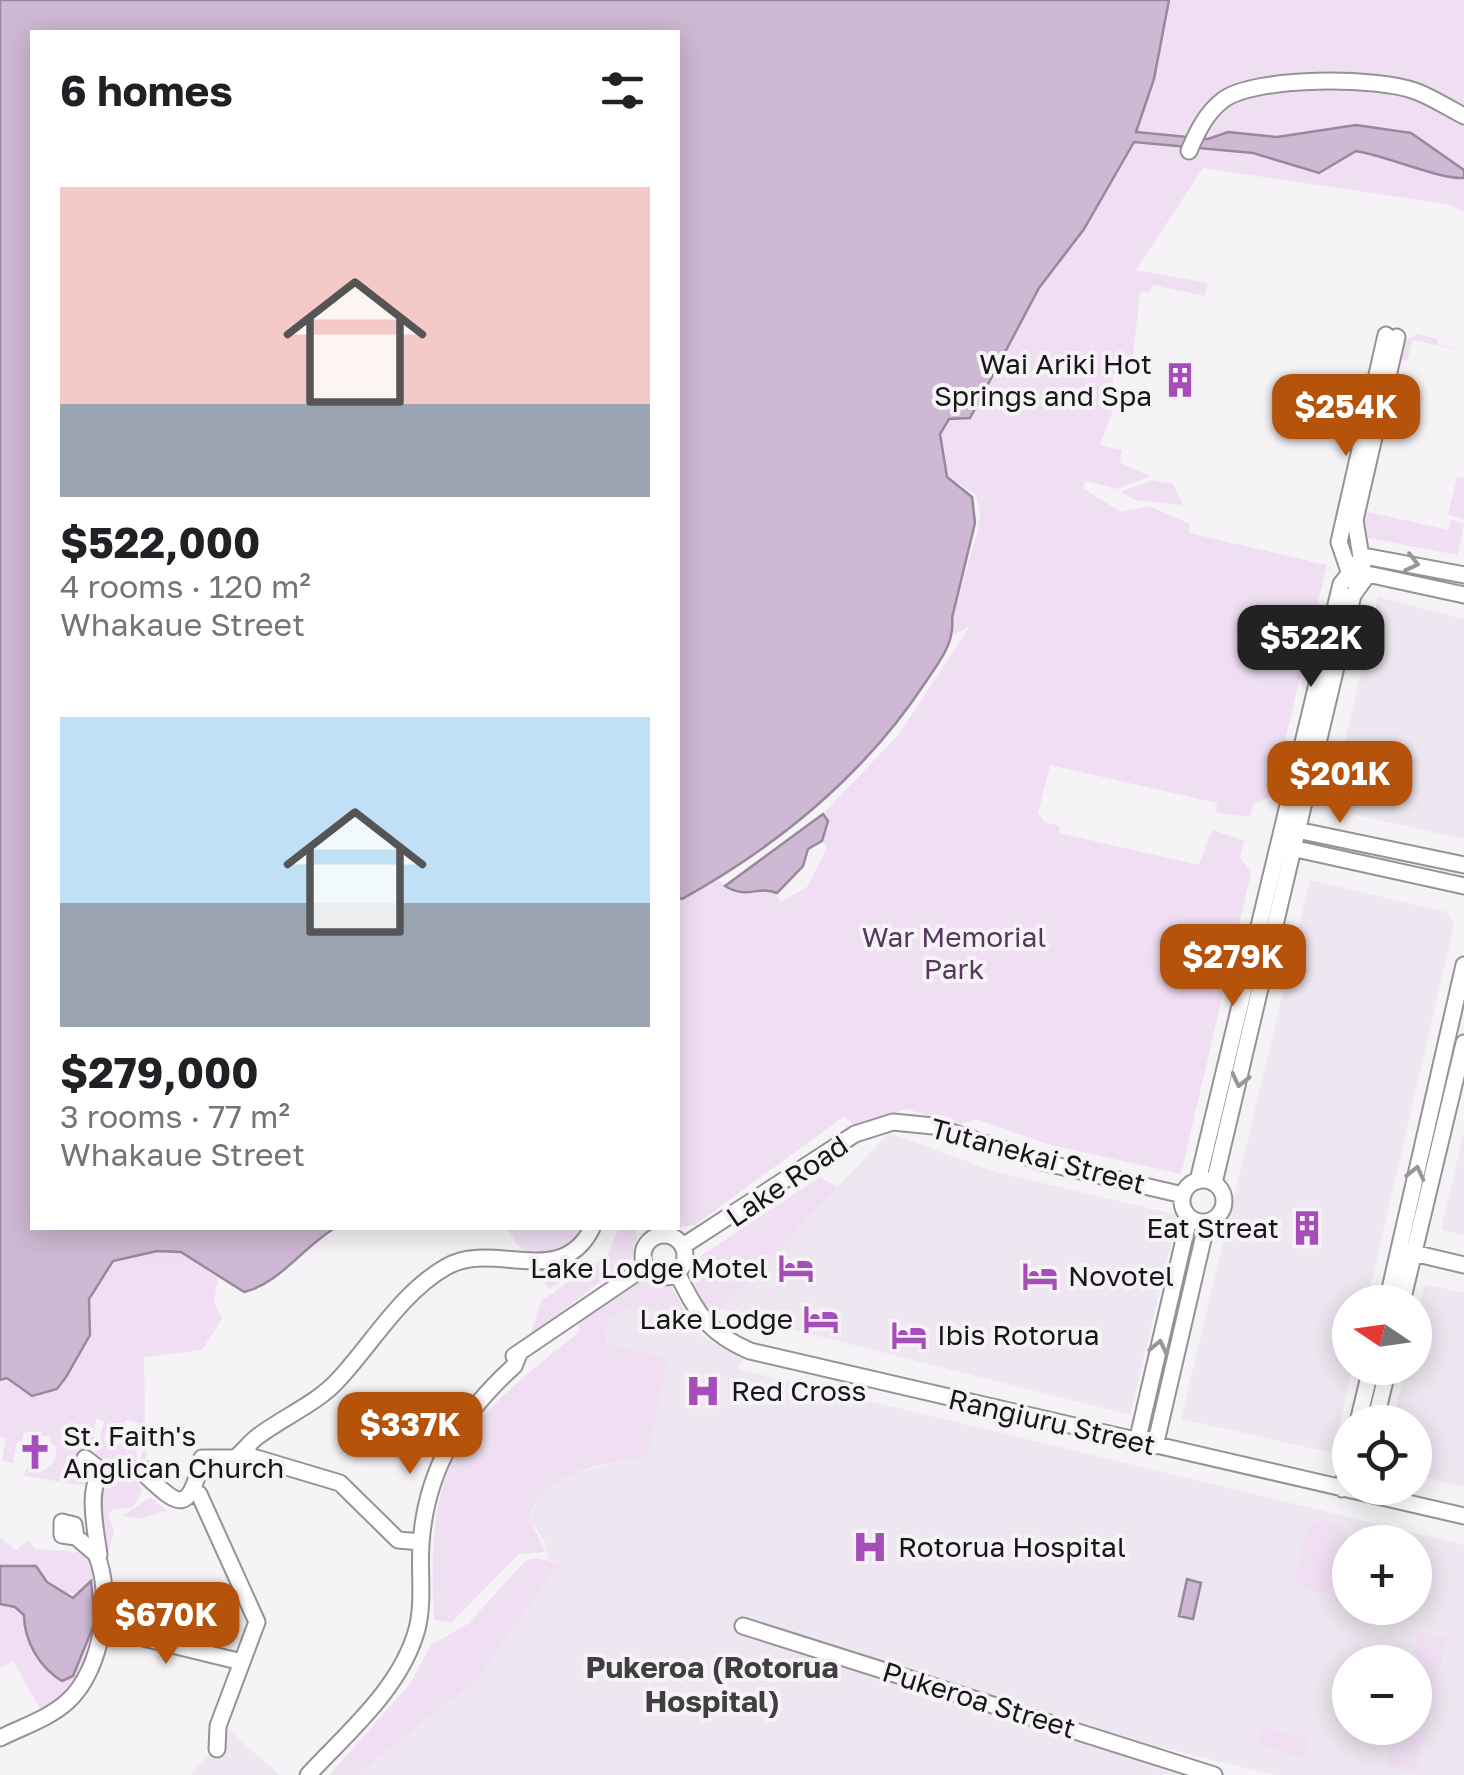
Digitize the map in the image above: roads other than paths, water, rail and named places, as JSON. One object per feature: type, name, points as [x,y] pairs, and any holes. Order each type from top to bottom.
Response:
[{"type":"street","points":[[1189,151],[1196,132],[1225,98],[1264,86],[1390,85],[1415,91],[1464,116]]},
{"type":"street","points":[[1137,1442],[1189,1218],[1183,1195],[1206,1182],[1358,575],[1355,520],[1392,336]]},
{"type":"street","points":[[1358,575],[1382,556],[1464,575]]},
{"type":"street","points":[[1358,575],[1372,574],[1464,595]]},
{"type":"street","points":[[1291,838],[1363,864],[1464,886]]},
{"type":"street","points":[[1291,838],[1464,865]]},
{"type":"street","points":[[1403,1285],[1406,1252],[1464,965]]},
{"type":"street","points":[[1393,1285],[1464,1044]]},
{"type":"street","name":"Tutanekai Street","points":[[894,1122],[933,1126],[1059,1166],[1183,1195]]},
{"type":"street","name":"Lake Road","points":[[683,1246],[722,1225],[855,1134],[894,1122]]},
{"type":"street","points":[[1155,1446],[1206,1222],[1223,1208],[1223,1194],[1206,1182]]},
{"type":"street","points":[[1189,1218],[1206,1222]]},
{"type":"street","points":[[0,1738],[62,1706],[76,1693],[102,1628],[94,1491],[103,1472],[114,1468],[150,1481],[173,1499],[188,1496],[196,1484],[202,1458],[235,1458],[254,1439],[336,1383],[432,1276],[463,1259],[561,1259],[582,1245],[591,1230]]},
{"type":"street","points":[[650,1233],[673,1236],[683,1246],[684,1260],[677,1272],[660,1277],[645,1267],[642,1254],[650,1233]]},
{"type":"street","points":[[1406,1252],[1464,1265]]},
{"type":"street","points":[[308,1775],[383,1694],[410,1644],[406,1632],[416,1542],[415,1506],[436,1455],[466,1400],[508,1358],[645,1267]]},
{"type":"street","name":"Rangiuru Street","points":[[677,1272],[686,1298],[702,1319],[722,1337],[750,1351],[1332,1487]]},
{"type":"street","points":[[246,1451],[254,1457],[340,1483],[398,1540],[416,1542]]},
{"type":"street","points":[[85,1458],[103,1472]]},
{"type":"street","points":[[199,1494],[256,1616],[218,1726],[217,1749]]},
{"type":"street","name":"Rangiuru Street","points":[[1420,1505],[1464,1516]]},
{"type":"street","points":[[76,1537],[93,1550],[100,1564]]},
{"type":"street","name":"Pukeroa Street","points":[[743,1626],[1214,1775]]},
{"type":"street","points":[[102,1628],[242,1662]]},
{"type":"place","name":"Wai Ariki Hot Springs and Spa","points":[[1180,380]]},
{"type":"place","name":"Eat Streat","points":[[1307,1228]]},
{"type":"place","name":"Lake Lodge Motel","points":[[796,1268]]},
{"type":"place","name":"Novotel","points":[[1040,1276]]},
{"type":"place","name":"Lake Lodge","points":[[821,1319]]},
{"type":"place","name":"Ibis Rotorua","points":[[909,1335]]},
{"type":"place","name":"Red Cross","points":[[703,1391]]},
{"type":"place","name":"St. Faith's Anglican Church","points":[[35,1452]]},
{"type":"place","name":"Rotorua Hospital","points":[[870,1547]]},
{"type":"district","name":"Pukeroa (Rotorua Hospital)","points":[[712,1685]]},
{"type":"park label","name":"War Memorial Park","points":[[954,953]]}]
